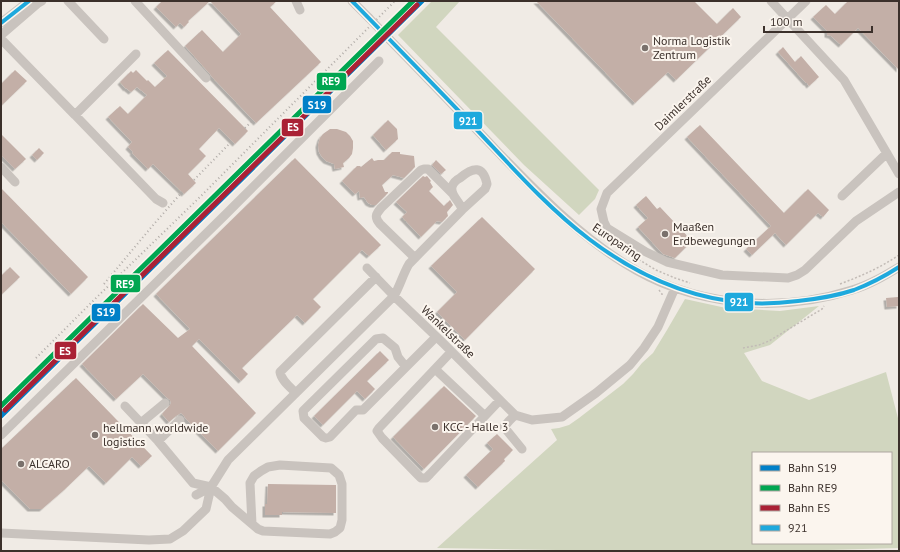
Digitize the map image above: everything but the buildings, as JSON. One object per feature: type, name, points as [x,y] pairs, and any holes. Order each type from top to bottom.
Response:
[{"type":"street","points":[[1,23],[28,1]]},
{"type":"street","points":[[1,35],[42,1]]},
{"type":"street","points":[[68,1],[104,40]]},
{"type":"street","points":[[135,1],[206,78]]},
{"type":"street","points":[[296,1],[300,10]]},
{"type":"street","name":"Europaring","points":[[352,1],[517,172],[569,222],[625,264],[646,276],[675,288],[711,298],[754,304],[794,302],[830,296],[853,290],[868,284],[899,267]]},
{"type":"street","points":[[771,1],[844,80],[899,174]]},
{"type":"street","name":"Daimlerstraße","points":[[806,1],[607,193],[601,209],[604,222],[607,228],[646,252],[666,262],[722,275],[788,278],[797,275],[804,270],[856,221],[899,192]]},
{"type":"street","points":[[1,38],[156,199],[163,203]]},
{"type":"street","points":[[75,115],[136,54]]},
{"type":"street","points":[[1,435],[379,61]]},
{"type":"street","points":[[842,196],[887,153]]},
{"type":"street","points":[[1,167],[15,182]]},
{"type":"street","points":[[415,258],[377,220],[377,213],[381,208],[421,170],[428,169],[452,193],[462,207],[462,210]]},
{"type":"street","points":[[1,533],[149,540],[170,538],[183,532],[206,509],[211,487],[228,460],[394,296],[409,264],[462,210],[485,190],[487,184],[486,178],[476,169],[472,169],[466,172],[453,184],[452,193]]},
{"type":"street","name":"Wankelstraße","points":[[367,268],[515,415]]},
{"type":"street","points":[[296,393],[280,376],[280,372],[376,276]]},
{"type":"street","points":[[522,449],[504,427],[515,415],[532,420],[562,417],[596,393],[630,365],[644,348],[658,327],[675,288]]},
{"type":"street","points":[[406,367],[398,357],[395,348],[383,338],[376,339],[303,411],[304,418],[323,437],[330,437],[356,410],[363,410],[406,367],[436,337]]},
{"type":"street","points":[[451,352],[377,431],[421,478],[426,478],[500,400]]},
{"type":"street","points":[[435,369],[485,416]]},
{"type":"street","points":[[142,422],[164,403]]},
{"type":"street","points":[[125,406],[142,422],[193,483],[211,487],[232,508],[258,529],[263,531],[330,534],[335,532],[340,528],[342,520],[342,484],[339,475],[331,468],[280,465],[268,467],[254,476],[250,483],[252,524]]},
{"type":"street","points":[[158,441],[180,420]]},
{"type":"street","points":[[196,496],[211,487]]},
{"type":"path","points":[[605,239],[656,270],[675,278]]},
{"type":"path","points":[[743,348],[759,345],[769,341],[822,308],[830,296]]},
{"type":"green space","points":[[432,1],[460,1],[436,27],[599,190],[595,199],[579,215],[524,165],[398,35]]},
{"type":"green space","points":[[685,299],[726,308],[780,311],[819,306],[770,345],[744,353],[762,381],[809,400],[886,372],[899,422],[899,548],[792,551],[623,551],[437,548],[557,440],[551,429],[569,425],[579,418],[623,384],[653,353]]},
{"type":"railway","points":[[36,358],[201,196],[395,1]]},
{"type":"railway","points":[[245,128],[253,120]]},
{"type":"railway","points":[[194,180],[232,141]]},
{"type":"railway","points":[[104,284],[182,192]]},
{"type":"rail line","name":"RE9","points":[[1,406],[413,1]]},
{"type":"rail line","name":"S19","points":[[1,416],[422,1]]},
{"type":"rail line","name":"ES","points":[[5,410],[417,5]]},
{"type":"transit line","name":"921","points":[[1,23],[29,1]]},
{"type":"transit line","name":"921","points":[[352,1],[530,186],[559,214],[607,252],[644,274],[684,290],[726,301],[767,303],[833,296],[860,288],[883,277],[899,267]]},
{"type":"place","name":"Norma Logistik Zentrum","points":[[645,48]]},
{"type":"place","name":"Maaßen Erdbewegungen","points":[[665,234]]},
{"type":"place","name":"KCC - Halle 3","points":[[435,427]]},
{"type":"place","name":"hellmann worldwide logistics","points":[[95,435]]},
{"type":"place","name":"ALCARO","points":[[21,464]]}]
